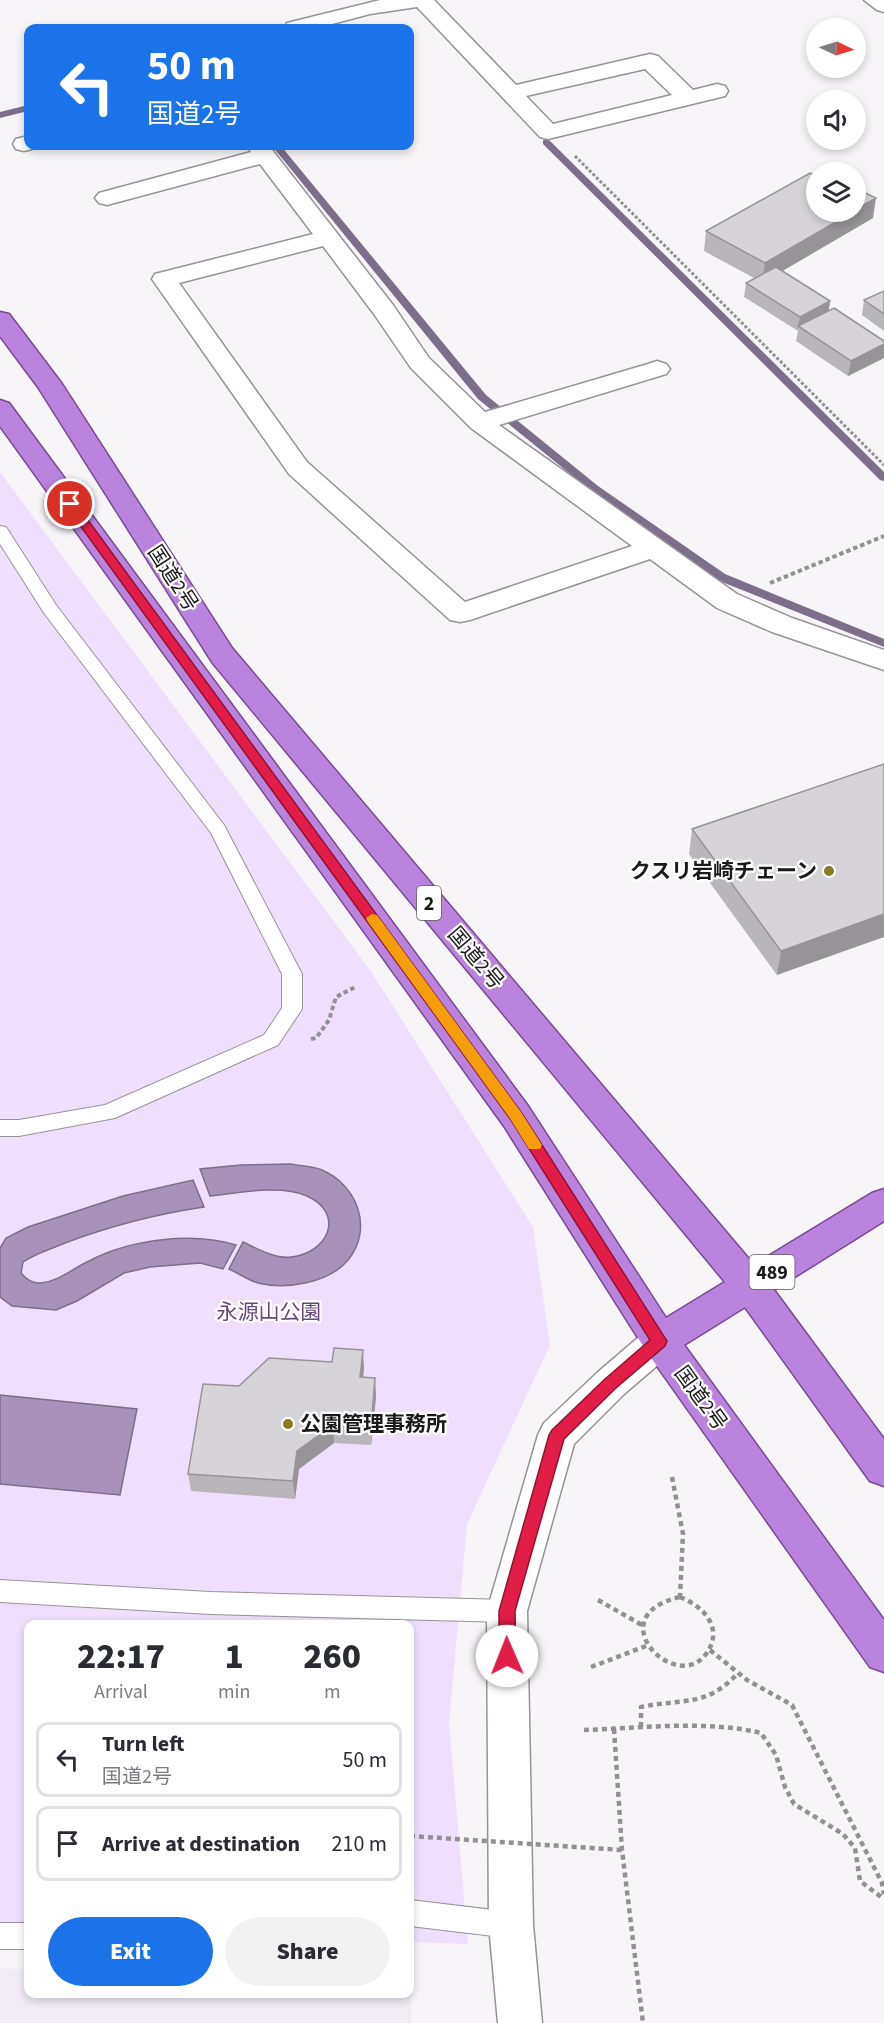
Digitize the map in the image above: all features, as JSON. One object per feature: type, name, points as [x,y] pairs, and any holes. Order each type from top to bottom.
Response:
[{"type":"highway","name":"国道2号","points":[[0,318],[49,384],[222,654],[750,1286],[884,1468]]},
{"type":"highway","name":"国道2号","points":[[0,408],[516,1116],[660,1341],[884,1653]]},
{"type":"highway","name":"489","points":[[660,1341],[884,1203]]},
{"type":"street","points":[[307,24],[365,4],[421,0],[548,132],[717,92]]},
{"type":"street","points":[[875,0],[884,6]]},
{"type":"street","points":[[510,93],[650,61],[688,98]]},
{"type":"street","points":[[107,198],[261,150],[384,310],[420,363],[480,422],[550,476],[727,601],[782,625],[884,660]]},
{"type":"street","points":[[327,238],[164,279],[298,468],[460,613],[653,549]]},
{"type":"street","points":[[480,422],[657,369]]},
{"type":"street","points":[[520,2023],[511,1925],[507,1611],[557,1435],[611,1383],[660,1341]]},
{"type":"lane","points":[[0,531],[50,609],[218,830],[292,974],[292,1009],[271,1040],[108,1112],[19,1128],[0,1128]]},
{"type":"lane","points":[[0,1591],[210,1603],[507,1611]]},
{"type":"lane","points":[[414,1913],[511,1925]]},
{"type":"lane","points":[[0,1936],[24,1936]]},
{"type":"path","points":[[573,154],[884,465]]},
{"type":"path","points":[[727,601],[884,536]]},
{"type":"path","points":[[672,1477],[683,1534],[680,1597]]},
{"type":"path","points":[[680,1597],[696,1603],[708,1614],[714,1631],[710,1650],[701,1659],[690,1664],[669,1664],[662,1661],[646,1646],[642,1625],[650,1608],[660,1601],[680,1597]]},
{"type":"path","points":[[598,1600],[642,1625]]},
{"type":"path","points":[[591,1667],[646,1646]]},
{"type":"path","points":[[710,1650],[747,1680],[792,1705],[882,1882],[884,1894]]},
{"type":"path","points":[[641,1728],[642,1707],[687,1702],[713,1696],[726,1688],[738,1673]]},
{"type":"path","points":[[584,1730],[740,1728],[761,1734],[776,1755],[785,1787],[794,1804],[843,1834],[855,1848],[860,1881],[884,1899]]},
{"type":"path","points":[[614,1729],[622,1850],[643,2023]]},
{"type":"path","points":[[414,1836],[622,1850]]},
{"type":"shaded area","points":[[290,1164],[322,1170],[344,1186],[358,1209],[360,1235],[356,1248],[348,1260],[330,1274],[294,1285],[258,1283],[229,1269],[243,1242],[279,1256],[291,1257],[304,1254],[323,1241],[328,1232],[329,1222],[326,1213],[319,1204],[296,1192],[259,1190],[210,1196],[200,1169]]},
{"type":"shaded area","points":[[193,1180],[204,1207],[134,1221],[82,1237],[28,1259],[23,1262],[21,1273],[32,1282],[48,1282],[91,1260],[125,1247],[182,1238],[236,1245],[223,1269],[200,1263],[150,1267],[124,1273],[77,1301],[56,1310],[12,1306],[0,1297],[0,1248],[6,1238],[28,1227],[123,1196]]},
{"type":"shaded area","points":[[0,1395],[137,1409],[120,1495],[0,1484]]},
{"type":"shaded area","points":[[0,1968],[24,1969],[24,1998],[411,1998],[411,2023],[0,2023]]},
{"type":"green space","name":"永源山公園","points":[[0,472],[372,973],[533,1227],[550,1345],[467,1524],[449,1723],[468,1944],[414,1942],[414,1620],[24,1620],[24,1927],[0,1926]]},
{"type":"building","points":[[806,175],[806,222],[836,222],[765,263],[706,231]]},
{"type":"building","points":[[866,193],[876,198],[866,204]]},
{"type":"building","points":[[776,267],[830,301],[800,317],[746,283]]},
{"type":"building","points":[[884,291],[884,314],[864,300]]},
{"type":"building","points":[[834,308],[884,341],[884,344],[851,361],[798,326]]},
{"type":"building","points":[[884,764],[884,914],[781,951],[692,829]]},
{"type":"building","name":"公園管理事務所","points":[[334,1348],[363,1350],[360,1377],[375,1378],[371,1427],[333,1425],[297,1451],[293,1481],[188,1474],[203,1384],[239,1386],[269,1358],[332,1362]]},
{"type":"waterway","points":[[0,115],[24,109]]},
{"type":"waterway","points":[[546,142],[884,478]]},
{"type":"waterway","points":[[279,150],[482,397],[594,488],[721,577],[884,643]]},
{"type":"slow traffic","points":[[372,918],[535,1145]]},
{"type":"place","name":"クスリ岩崎チェーン","points":[[829,871]]},
{"type":"place","name":"公園管理事務所","points":[[288,1424]]},
{"type":"route","points":[[70,504],[516,1116],[660,1341],[611,1383],[557,1435],[507,1611],[507,1656]]}]
